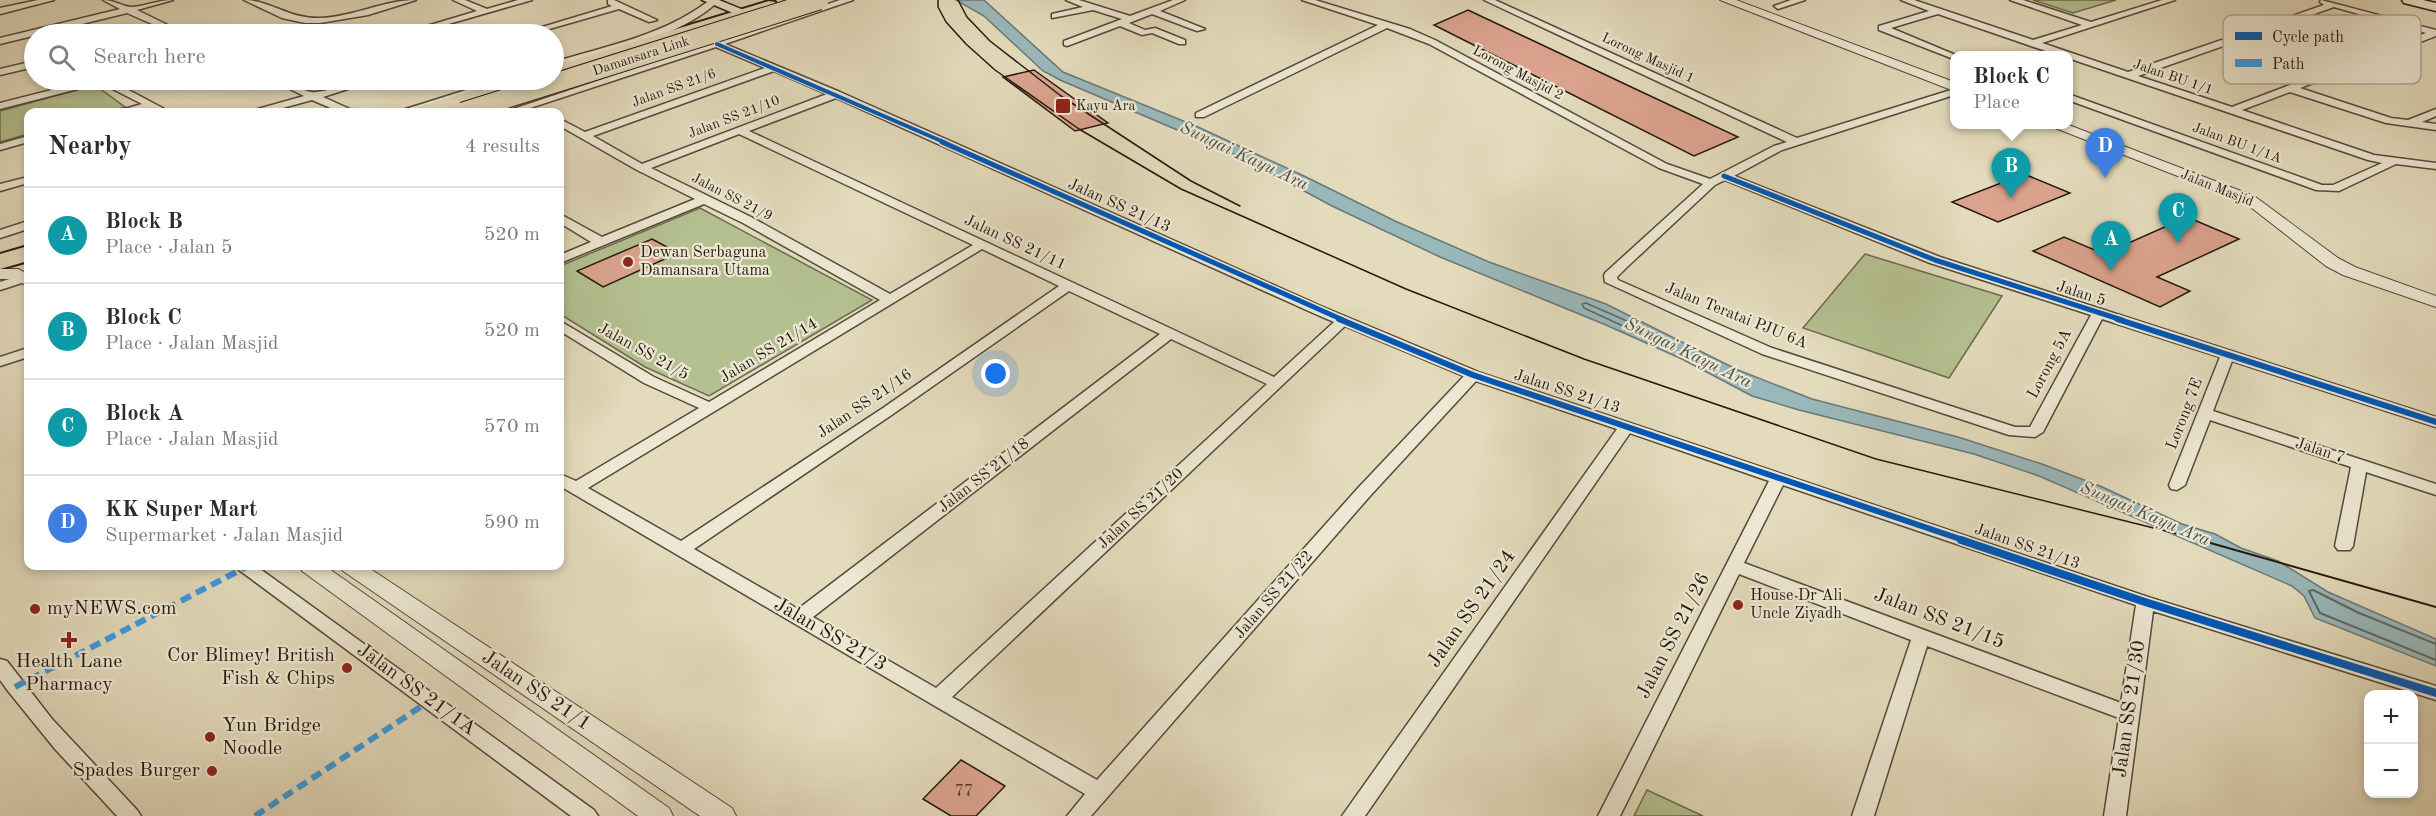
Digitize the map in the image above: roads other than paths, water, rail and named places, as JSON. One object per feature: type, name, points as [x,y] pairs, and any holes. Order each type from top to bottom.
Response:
[{"type":"highway","points":[[564,69],[664,34],[708,24],[756,5],[824,1]]},
{"type":"highway","points":[[564,85],[682,48],[756,5],[808,4],[824,1]]},
{"type":"highway","name":"Damansara Link","points":[[564,77],[824,1]]},
{"type":"highway","name":"Damansara Link","points":[[564,73],[756,5]]},
{"type":"highway","points":[[664,34],[695,39],[682,48]]},
{"type":"highway","points":[[455,108],[502,90]]},
{"type":"highway","points":[[456,108],[515,90]]},
{"type":"highway","name":"Damansara Link","points":[[457,108],[519,90]]},
{"type":"highway","points":[[492,108],[549,90]]},
{"type":"highway","points":[[0,251],[24,243]]},
{"type":"highway","points":[[0,262],[24,254]]},
{"type":"main road","points":[[2408,0],[2436,7]]},
{"type":"main road","points":[[2430,0],[2436,2]]},
{"type":"street","points":[[0,11],[50,0]]},
{"type":"street","points":[[107,0],[159,24]]},
{"type":"street","points":[[68,24],[169,0]]},
{"type":"street","points":[[248,0],[292,18],[313,21],[352,16],[412,0]]},
{"type":"street","points":[[457,0],[487,12]]},
{"type":"street","points":[[442,24],[528,0]]},
{"type":"street","points":[[605,0],[652,20]]},
{"type":"street","points":[[523,108],[849,0]]},
{"type":"street","points":[[1070,0],[1131,19]]},
{"type":"street","points":[[1067,43],[1181,0]]},
{"type":"street","name":"Lorong Masjid 2","points":[[1306,0],[1432,42],[1663,166],[1711,183]]},
{"type":"street","name":"Lorong Masjid 1","points":[[1488,0],[1796,142]]},
{"type":"street","points":[[1726,0],[1950,85]]},
{"type":"street","points":[[1778,6],[1801,0]]},
{"type":"street","name":"Jalan BU 1/1","points":[[1905,0],[2056,51]]},
{"type":"street","points":[[2014,0],[2092,25]]},
{"type":"street","points":[[2033,43],[2171,0]]},
{"type":"street","points":[[2316,0],[2371,15]]},
{"type":"street","points":[[2301,15],[2332,4]]},
{"type":"street","points":[[564,62],[664,34],[698,15],[756,5]]},
{"type":"street","points":[[558,24],[620,6]]},
{"type":"street","points":[[1054,16],[1092,8]]},
{"type":"street","points":[[1152,11],[1200,29]]},
{"type":"street","points":[[1938,11],[1882,28],[1950,54]]},
{"type":"street","points":[[1121,23],[1145,33],[1152,30],[1182,42]]},
{"type":"street","points":[[1200,114],[1386,25]]},
{"type":"street","points":[[0,40],[24,34]]},
{"type":"street","points":[[2127,76],[2223,42]]},
{"type":"street","name":"Jalan SS 21/13","points":[[717,44],[836,94],[1343,321],[1473,375],[2145,602],[2436,693]]},
{"type":"street","name":"Jalan BU 1/1","points":[[2073,57],[2372,158],[2436,166]]},
{"type":"street","points":[[0,72],[24,66]]},
{"type":"street","name":"Jalan SS 21/6","points":[[584,136],[774,68]]},
{"type":"street","points":[[2231,111],[2300,84]]},
{"type":"street","points":[[2289,88],[2390,121],[2436,127]]},
{"type":"street","points":[[0,106],[63,90]]},
{"type":"street","points":[[122,90],[157,108]]},
{"type":"street","points":[[300,90],[339,108]]},
{"type":"street","points":[[272,108],[335,90]]},
{"type":"street","points":[[414,108],[474,90]]},
{"type":"street","name":"Jalan Teratai PJU 6A","points":[[1950,93],[1778,148],[1724,176],[1711,183],[1610,276],[1612,282],[1767,351],[2014,432],[2035,432]]},
{"type":"street","name":"Jalan SS 21/10","points":[[641,168],[836,94]]},
{"type":"street","name":"Jalan BU 1/1A","points":[[2073,99],[2320,188],[2335,189],[2394,161]]},
{"type":"street","points":[[140,108],[151,105]]},
{"type":"street","points":[[530,106],[534,108]]},
{"type":"street","points":[[2411,124],[2436,112]]},
{"type":"street","name":"Jalan SS 21/9","points":[[564,124],[641,168],[890,300]]},
{"type":"street","name":"Jalan Masjid","points":[[2065,129],[2249,199],[2332,262],[2349,272],[2436,302]]},
{"type":"street","name":"Jalan SS 21/11","points":[[741,131],[1276,384]]},
{"type":"street","points":[[0,147],[24,140]]},
{"type":"street","name":"Jalan 5","points":[[1724,176],[1935,260],[2436,422]]},
{"type":"street","points":[[0,188],[24,181]]},
{"type":"street","points":[[564,257],[705,200]]},
{"type":"street","points":[[564,220],[601,242]]},
{"type":"street","points":[[0,234],[24,226]]},
{"type":"street","points":[[0,241],[24,233]]},
{"type":"street","name":"Jalan SS 21/14","points":[[577,488],[981,245]]},
{"type":"street","points":[[0,274],[18,274],[24,277]]},
{"type":"street","points":[[0,286],[24,280]]},
{"type":"street","name":"Jalan SS 21/16","points":[[681,549],[896,405],[1067,286]]},
{"type":"street","name":"Lorong 5A","points":[[2035,432],[2098,314]]},
{"type":"street","name":"Jalan SS 21/20","points":[[939,697],[1343,321]]},
{"type":"street","name":"Jalan SS 21/5","points":[[564,327],[649,380],[710,408]]},
{"type":"street","name":"Jalan SS 21/18","points":[[799,618],[1168,334]]},
{"type":"street","points":[[0,356],[24,347]]},
{"type":"street","points":[[0,362],[24,353]]},
{"type":"street","name":"Lorong 7E","points":[[2177,486],[2227,356]]},
{"type":"street","name":"Jalan SS 21/22","points":[[1081,815],[1360,496],[1473,375]]},
{"type":"street","name":"Jalan 7","points":[[2205,413],[2436,490]]},
{"type":"street","name":"Jalan SS 21/24","points":[[1353,816],[1627,426]]},
{"type":"street","points":[[2344,546],[2359,464]]},
{"type":"street","name":"Jalan SS 21/26","points":[[1609,816],[1779,477]]},
{"type":"street","name":"Jalan SS 21/3","points":[[564,480],[1100,792]]},
{"type":"street","name":"Jalan SS 21/15","points":[[1734,566],[2128,714]]},
{"type":"street","name":"Jalan SS 21/1A","points":[[250,570],[587,816]]},
{"type":"street","name":"Jalan SS 21/1","points":[[315,570],[637,807],[659,816]]},
{"type":"street","name":"Jalan SS 21/1","points":[[357,570],[722,816]]},
{"type":"street","name":"Jalan SS 21/30","points":[[2115,816],[2145,602]]},
{"type":"street","points":[[1863,816],[1921,636]]},
{"type":"street","points":[[0,666],[71,754],[130,816]]},
{"type":"water","name":"Sungai Kayu Ara","points":[[956,0],[984,0],[1063,72],[1198,127],[1395,221],[1489,262],[1606,304],[1738,370],[1812,399],[1958,437],[2042,464],[2100,486],[2182,524],[2215,534],[2241,548],[2278,561],[2328,592],[2436,639],[2436,666],[2315,618],[2304,596],[2292,586],[2039,476],[1974,454],[1752,396],[1682,359],[1606,325],[1440,257],[1332,206],[1243,158],[1043,71],[984,16]]},
{"type":"tram line","points":[[938,0],[938,7],[946,22],[966,44],[995,70],[1079,129],[1181,189],[1406,289],[1584,359],[1876,459],[2206,541]]},
{"type":"tram line","points":[[958,0],[967,17],[990,41],[1061,96],[1191,181],[1240,206]]},
{"type":"tram line","points":[[2200,540],[2436,607]]},
{"type":"place","name":"Kayu Ara","points":[[1063,106]]},
{"type":"place","name":"KK Super Mart","points":[[2105,178]]},
{"type":"place","name":"Block C","points":[[2011,198]]},
{"type":"place","name":"Block A","points":[[2178,243]]},
{"type":"place","name":"Dewan Serbaguna Damansara Utama","points":[[628,262]]},
{"type":"place","name":"Block B","points":[[2111,271]]},
{"type":"place","name":"House Dr Ali Uncle Ziyadh","points":[[1738,605]]},
{"type":"place","name":"myNEWS.com","points":[[35,609]]},
{"type":"place","name":"Health Lane Pharmacy","points":[[69,640]]},
{"type":"place","name":"Cor Blimey! British Fish & Chips","points":[[347,668]]},
{"type":"place","name":"Yun Bridge Noodle","points":[[210,737]]},
{"type":"place","name":"Spades Burger","points":[[212,771]]}]
